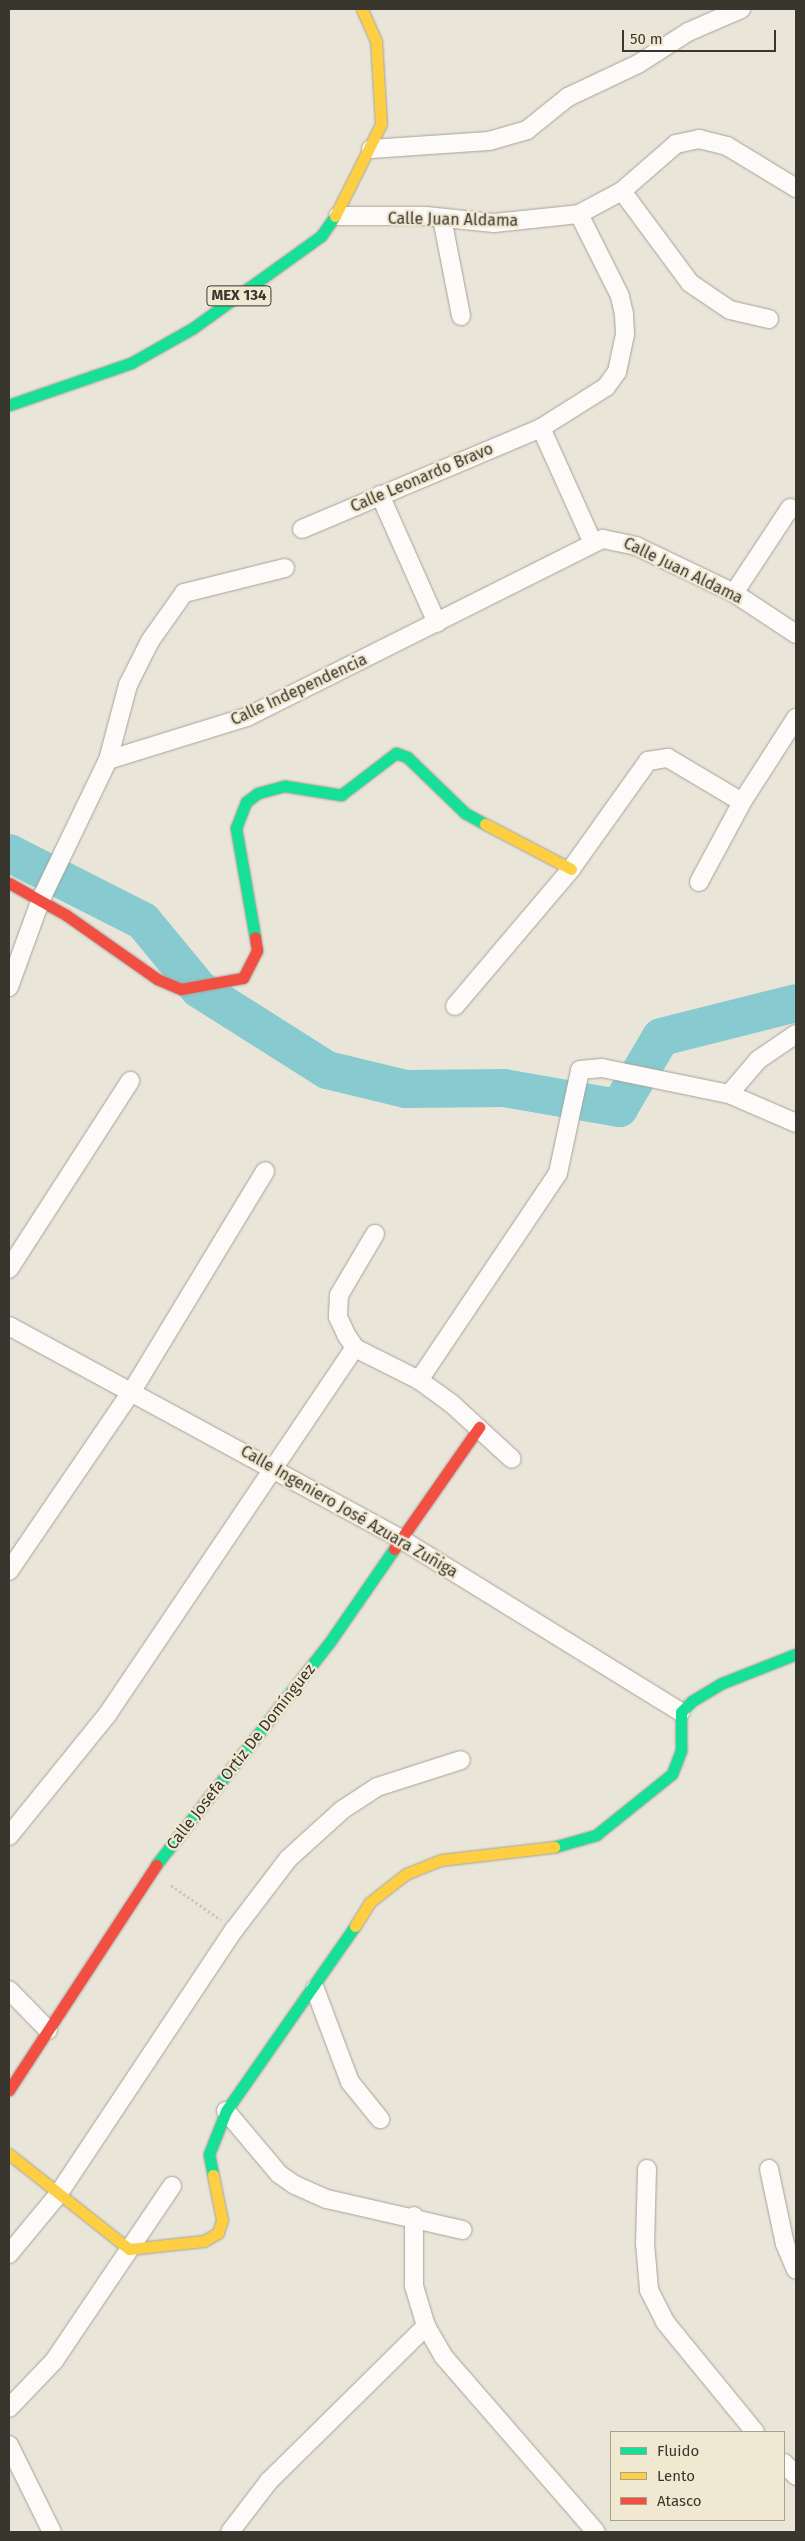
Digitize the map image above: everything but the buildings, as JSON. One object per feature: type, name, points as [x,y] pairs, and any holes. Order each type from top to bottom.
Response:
[{"type":"street","name":"MEX 134","points":[[9,405],[131,363],[193,328],[307,248],[338,216],[371,149],[381,124],[376,41],[362,9]]},
{"type":"street","points":[[371,149],[488,141],[527,130],[568,97],[638,64],[688,32],[741,9]]},
{"type":"street","points":[[593,543],[541,428],[606,387],[617,372],[625,334],[620,296],[579,214],[622,191],[676,144],[699,139],[727,146],[796,188]]},
{"type":"street","points":[[622,191],[690,283],[730,310],[769,319]]},
{"type":"street","name":"Calle Juan Aldama","points":[[338,216],[518,222],[579,214]]},
{"type":"street","points":[[442,218],[461,316]]},
{"type":"street","name":"Calle Leonardo Bravo","points":[[302,529],[541,428]]},
{"type":"street","points":[[380,495],[437,623]]},
{"type":"street","points":[[734,593],[790,508]]},
{"type":"street","name":"Calle Juan Aldama","points":[[593,543],[603,538],[623,541],[734,593],[796,634]]},
{"type":"street","name":"Calle Independencia","points":[[108,760],[247,718],[593,543]]},
{"type":"street","points":[[9,987],[41,898],[108,760],[138,663],[180,596],[285,568]]},
{"type":"street","points":[[699,882],[742,802],[796,718]]},
{"type":"street","points":[[9,883],[41,898],[157,979],[181,989],[243,978],[257,950],[237,844],[239,813],[246,802],[258,793],[285,786],[341,795],[396,753],[407,757],[465,813],[571,869]]},
{"type":"street","points":[[455,1006],[571,869],[642,766],[655,758],[668,758],[742,802]]},
{"type":"street","points":[[729,1094],[758,1060],[796,1034]]},
{"type":"street","points":[[419,1380],[558,1173],[580,1070],[602,1068],[729,1094],[796,1123]]},
{"type":"street","points":[[9,1269],[130,1081]]},
{"type":"street","points":[[9,1571],[132,1391],[265,1171]]},
{"type":"street","points":[[375,1234],[339,1295],[338,1317],[355,1348],[419,1380],[479,1427],[512,1459]]},
{"type":"street","name":"Calle Ingeniero José Azuara Zuñiga","points":[[9,1326],[276,1469],[399,1538],[681,1712]]},
{"type":"street","points":[[9,1836],[107,1715],[276,1469],[355,1348]]},
{"type":"street","name":"Calle Josefa Ortiz De Domínguez","points":[[9,2090],[152,1871],[249,1751],[479,1427]]},
{"type":"street","points":[[9,2154],[57,2196],[129,2249],[204,2241],[218,2233],[222,2220],[209,2154],[226,2110],[315,1989],[370,1902],[406,1874],[469,1855],[563,1846],[609,1827],[672,1774],[681,1750],[681,1712],[722,1683],[796,1654]]},
{"type":"street","points":[[9,2254],[57,2196],[234,1930],[288,1859],[342,1810],[376,1787],[461,1760]]},
{"type":"street","points":[[315,1989],[350,2082],[380,2119]]},
{"type":"street","points":[[9,1990],[48,2030]]},
{"type":"street","points":[[226,2110],[279,2174],[295,2185],[327,2199],[414,2216],[462,2230]]},
{"type":"street","points":[[647,2169],[645,2243],[649,2290],[670,2329],[755,2431]]},
{"type":"street","points":[[769,2169],[780,2227],[796,2270]]},
{"type":"street","points":[[9,2408],[54,2361],[172,2186]]},
{"type":"street","points":[[414,2216],[412,2268],[426,2326],[455,2375],[596,2532]]},
{"type":"street","points":[[230,2532],[269,2481],[426,2326]]},
{"type":"street","points":[[9,2445],[52,2532]]},
{"type":"street","points":[[785,2464],[796,2476]]},
{"type":"path","points":[[152,1871],[234,1930]]},
{"type":"waterway","points":[[9,853],[143,921],[199,989],[327,1070],[406,1089],[504,1088],[619,1108],[661,1037],[796,1003]]},
{"type":"traffic: fast","points":[[9,405],[131,363],[193,328],[321,236],[335,216]]},
{"type":"traffic: fast","points":[[255,937],[236,828],[246,802],[258,793],[285,786],[341,795],[396,753],[407,757],[465,813],[485,824]]},
{"type":"traffic: fast","points":[[156,1865],[329,1643],[394,1549]]},
{"type":"traffic: fast","points":[[554,1847],[596,1835],[672,1774],[681,1750],[681,1712],[692,1701],[722,1683],[796,1654]]},
{"type":"traffic: fast","points":[[213,2175],[209,2154],[226,2111],[355,1926]]},
{"type":"traffic: slow","points":[[335,216],[381,124],[376,41],[362,9]]},
{"type":"traffic: slow","points":[[485,824],[571,869]]},
{"type":"traffic: slow","points":[[355,1926],[370,1902],[406,1874],[441,1860],[554,1847]]},
{"type":"traffic: slow","points":[[9,2154],[129,2249],[204,2241],[218,2233],[222,2220],[213,2175]]},
{"type":"traffic: jam","points":[[9,883],[66,915],[157,979],[181,989],[243,978],[257,950],[255,937]]},
{"type":"traffic: jam","points":[[394,1549],[479,1427]]},
{"type":"traffic: jam","points":[[9,2090],[156,1865]]}]
